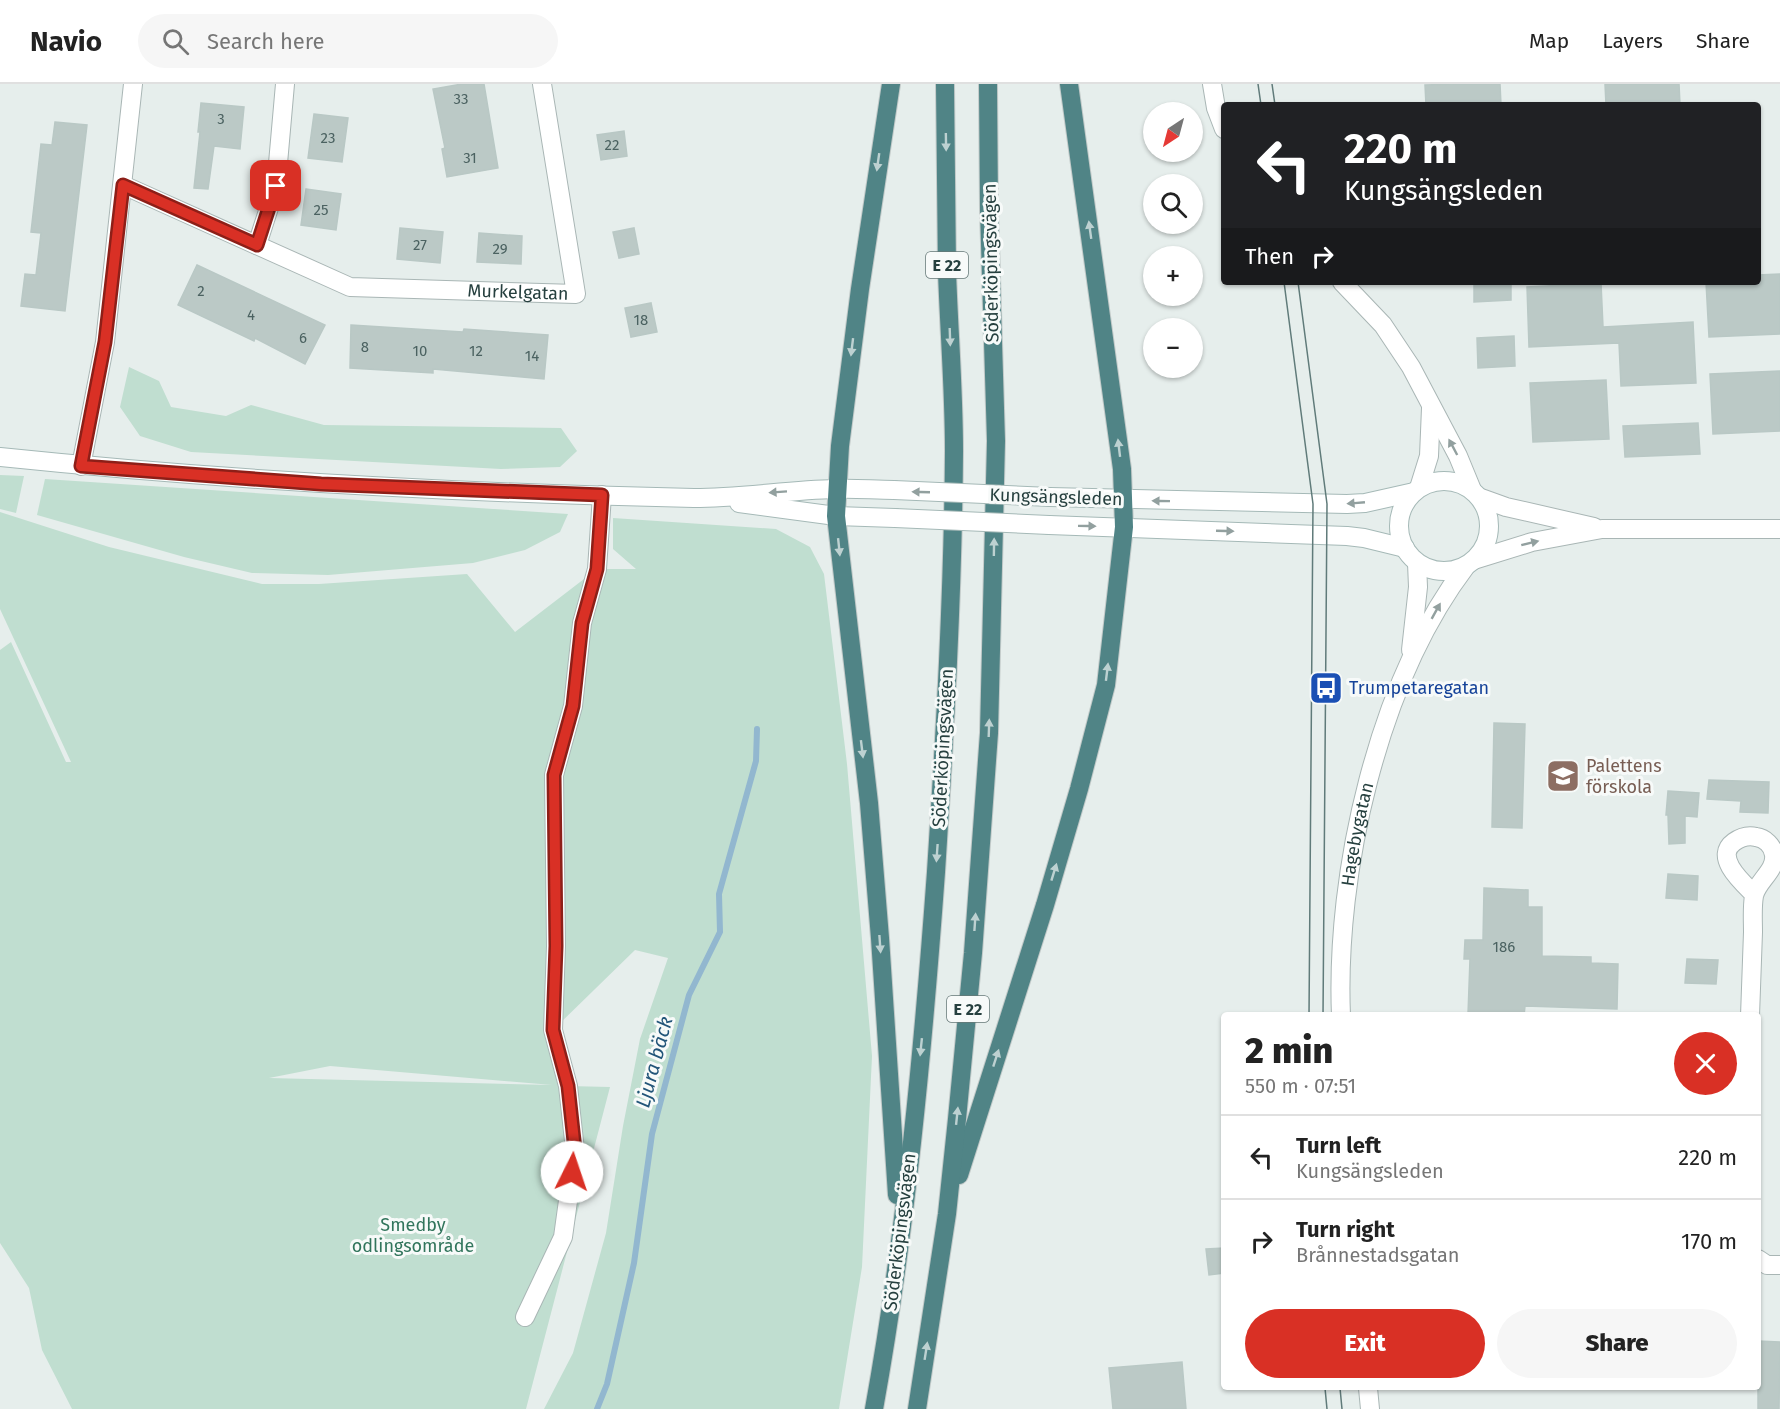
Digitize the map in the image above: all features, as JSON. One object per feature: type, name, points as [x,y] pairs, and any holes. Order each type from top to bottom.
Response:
[{"type":"highway","points":[[891,84],[860,289],[840,446],[836,516],[868,803],[882,960],[900,1242]]},
{"type":"highway","name":"Söderköpingsvägen","points":[[874,1409],[900,1242],[929,967],[951,606],[954,446],[947,269],[945,84]]},
{"type":"highway","name":"Söderköpingsvägen","points":[[917,1409],[947,1214],[973,953],[990,722],[996,441],[989,210],[988,84]]},
{"type":"highway","points":[[947,1214],[1045,904],[1106,685],[1124,527],[1122,469],[1069,84]]},
{"type":"street","points":[[81,466],[105,342],[133,84]]},
{"type":"street","points":[[257,245],[276,186],[285,84]]},
{"type":"street","name":"Murkelgatan","points":[[123,185],[350,287],[576,294],[542,84]]},
{"type":"street","points":[[1212,84],[1221,121]]},
{"type":"street","points":[[1345,285],[1383,325],[1411,367],[1486,507],[1490,522],[1489,537],[1482,551],[1470,563]]},
{"type":"street","points":[[1431,406],[1429,456],[1416,490],[1401,511],[1399,524],[1400,538],[1405,548],[1418,562],[1436,570],[1455,570],[1532,542],[1602,529],[1780,529]]},
{"type":"street","name":"Kungsängsleden","points":[[0,457],[81,466],[321,484],[698,498],[836,516],[1347,536],[1405,548]]},
{"type":"street","points":[[1416,490],[1438,481],[1450,480],[1506,507],[1602,529]]},
{"type":"street","name":"Kungsängsleden","points":[[698,498],[836,488],[1050,497],[1347,504],[1365,503],[1416,490]]},
{"type":"street","points":[[525,1317],[563,1237],[575,1150],[568,1086],[553,1030],[556,946],[554,775],[573,706],[582,623],[597,569],[602,495]]},
{"type":"street","name":"Hagebygatan","points":[[1410,659],[1418,587],[1418,562]]},
{"type":"street","name":"Hagebygatan","points":[[1341,1012],[1339,976],[1351,861],[1371,770],[1410,659],[1449,588],[1470,563]]},
{"type":"street","points":[[1750,1012],[1754,894]]},
{"type":"street","points":[[1761,1261],[1767,1265],[1780,1266]]},
{"type":"street","points":[[1368,1390],[1370,1409]]},
{"type":"green space","points":[[129,367],[159,381],[171,407],[226,416],[251,405],[324,425],[561,428],[577,451],[560,467],[501,469],[191,452],[140,436],[120,407]]},
{"type":"green space","points":[[0,475],[24,476],[16,513],[0,509]]},
{"type":"green space","points":[[45,479],[568,514],[560,532],[525,550],[473,563],[328,575],[252,573],[184,557],[37,515]]},
{"type":"green space","name":"Smedby odlingsområde","points":[[0,512],[109,547],[262,584],[319,584],[467,574],[515,632],[597,569],[636,569],[613,549],[613,518],[776,529],[810,547],[824,574],[847,764],[872,1056],[862,1267],[839,1409],[544,1409],[573,1353],[606,1233],[640,1039],[668,958],[635,950],[553,1030],[568,1086],[610,1087],[526,1409],[72,1409],[42,1350],[29,1288],[0,1243],[0,650],[11,642],[66,762],[71,762],[0,609]],"holes":[[[330,1066],[552,1085],[269,1078]]]},
{"type":"building","points":[[462,84],[484,84],[498,168],[447,177],[442,149],[445,148],[433,89]]},
{"type":"building","points":[[1500,84],[1501,102],[1426,102],[1425,85]]},
{"type":"building","points":[[1605,84],[1679,84],[1680,102],[1606,102]]},
{"type":"building","points":[[201,103],[244,107],[240,149],[214,146],[208,189],[194,188]]},
{"type":"building","points":[[314,114],[348,118],[342,162],[308,158]]},
{"type":"building","points":[[55,122],[87,125],[65,311],[21,306],[25,274],[36,275],[41,233],[31,232],[41,144],[52,145]]},
{"type":"building","points":[[624,131],[627,156],[601,160],[597,135]]},
{"type":"building","points":[[306,189],[341,194],[336,230],[301,225]]},
{"type":"building","points":[[400,228],[443,232],[440,263],[397,259]]},
{"type":"building","points":[[634,228],[639,254],[619,258],[613,232]]},
{"type":"building","points":[[479,233],[522,236],[521,264],[477,262]]},
{"type":"building","points":[[197,265],[325,325],[305,364],[255,338],[254,341],[178,305]]},
{"type":"building","points":[[1780,274],[1780,334],[1709,337],[1706,285],[1761,285],[1761,275]]},
{"type":"building","points":[[1474,285],[1511,285],[1511,300],[1474,302]]},
{"type":"building","points":[[1601,285],[1603,327],[1693,322],[1696,383],[1621,386],[1619,343],[1529,347],[1527,287]]},
{"type":"building","points":[[651,303],[657,332],[631,337],[625,308]]},
{"type":"building","points":[[351,325],[548,335],[544,379],[433,369],[433,373],[350,368]]},
{"type":"building","points":[[1514,336],[1515,366],[1478,368],[1477,338]]},
{"type":"building","points":[[1780,371],[1780,431],[1713,434],[1710,374]]},
{"type":"building","points":[[1606,380],[1609,439],[1533,442],[1530,383]]},
{"type":"building","points":[[1698,423],[1700,454],[1625,457],[1623,426]]},
{"type":"building","points":[[1494,723],[1525,724],[1522,828],[1492,827]]},
{"type":"building","points":[[1709,780],[1769,782],[1768,813],[1740,812],[1741,801],[1707,799]]},
{"type":"building","points":[[1668,791],[1699,793],[1697,817],[1685,816],[1685,843],[1669,844],[1668,815],[1666,815]]},
{"type":"building","points":[[1668,874],[1698,876],[1697,900],[1666,898]]},
{"type":"building","points":[[1484,888],[1528,890],[1528,907],[1542,907],[1542,956],[1591,957],[1591,963],[1618,964],[1617,1009],[1525,1006],[1524,1012],[1468,1012],[1470,959],[1464,959],[1465,940],[1483,940]]},
{"type":"building","points":[[1687,959],[1718,960],[1716,984],[1685,983]]},
{"type":"building","points":[[1221,1248],[1221,1273],[1209,1275],[1206,1249]]},
{"type":"building","points":[[1761,1341],[1780,1342],[1779,1409],[1758,1409],[1758,1390],[1761,1390]]},
{"type":"building","points":[[1182,1362],[1186,1409],[1113,1409],[1109,1368]]},
{"type":"waterway","name":"Ljura bäck","points":[[597,1409],[607,1384],[634,1263],[652,1134],[689,995],[720,932],[719,894],[756,761],[757,729]]},
{"type":"tram line","points":[[1258,84],[1261,102]]},
{"type":"tram line","points":[[1272,84],[1275,102]]},
{"type":"tram line","points":[[1284,285],[1313,504],[1309,1012]]},
{"type":"tram line","points":[[1298,285],[1327,504],[1323,1012]]},
{"type":"tram line","points":[[1325,1390],[1327,1409]]},
{"type":"tram line","points":[[1340,1390],[1342,1409]]},
{"type":"place","name":"Trumpetaregatan","points":[[1326,688]]},
{"type":"place","name":"Palettens förskola","points":[[1563,776]]},
{"type":"route","points":[[276,186],[257,245],[123,185],[105,342],[81,466],[321,484],[602,495],[597,569],[582,623],[573,706],[554,775],[556,946],[553,1030],[568,1086],[575,1150],[572,1172]]}]
